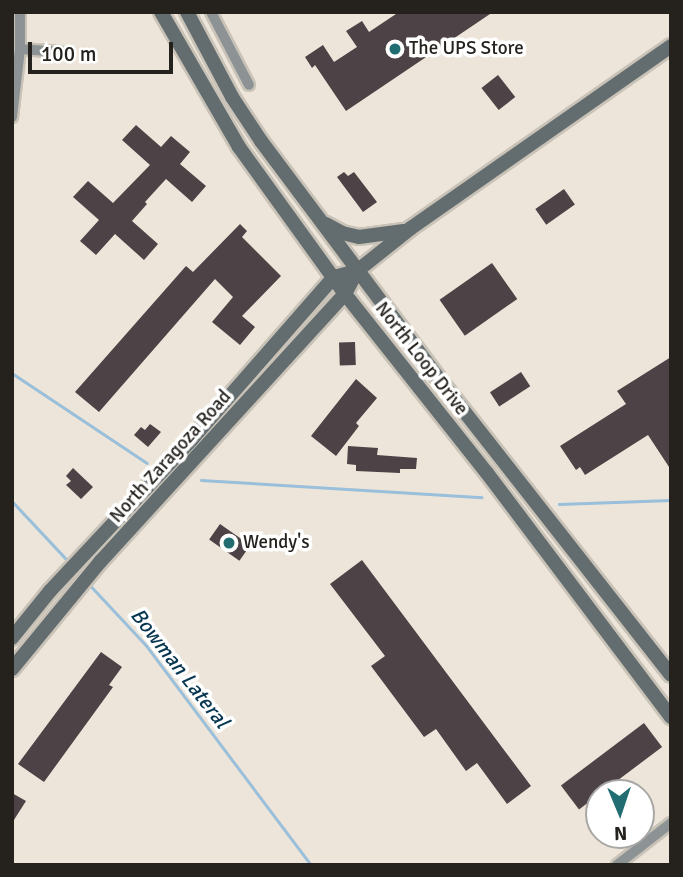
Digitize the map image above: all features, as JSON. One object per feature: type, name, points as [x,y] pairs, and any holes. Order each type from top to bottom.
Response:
[{"type":"main road","name":"North Loop Drive","points":[[190,13],[232,97],[357,271],[671,675]]},
{"type":"main road","name":"North Loop Drive","points":[[165,19],[239,147],[345,294],[487,473],[671,717]]},
{"type":"main road","name":"North Zaragoza Road","points":[[12,638],[64,576],[193,438],[334,277],[357,271],[411,228],[671,46]]},
{"type":"main road","points":[[322,222],[342,233],[359,237],[411,228]]},
{"type":"main road","name":"North Zaragoza Road","points":[[12,669],[100,562],[345,294],[357,271]]},
{"type":"main road","points":[[127,534],[130,521],[190,458],[193,438]]},
{"type":"main road","points":[[487,473],[504,461]]},
{"type":"street","points":[[12,117],[20,49],[20,12]]},
{"type":"street","points":[[211,12],[249,85]]},
{"type":"street","points":[[165,19],[190,13]]},
{"type":"street","points":[[20,49],[59,52]]},
{"type":"street","points":[[617,865],[671,823]]},
{"type":"building","points":[[399,12],[493,12],[346,111],[315,65],[312,68],[305,57],[323,45],[334,62],[357,47],[346,31],[362,21],[369,32]]},
{"type":"building","points":[[498,75],[515,97],[499,110],[481,88]]},
{"type":"building","points":[[136,125],[161,147],[171,136],[190,152],[180,164],[206,186],[192,202],[166,179],[145,202],[147,204],[132,221],[158,244],[144,260],[115,234],[96,255],[80,241],[99,220],[73,197],[88,181],[113,203],[150,165],[122,140]]},
{"type":"building","points":[[344,172],[348,176],[354,172],[377,202],[363,212],[337,177]]},
{"type":"building","points":[[564,189],[575,205],[546,225],[535,209]]},
{"type":"building","points":[[240,224],[247,231],[242,237],[281,276],[242,316],[255,327],[240,345],[212,322],[233,297],[215,279],[99,412],[75,392],[186,266],[193,272]]},
{"type":"building","points":[[492,263],[517,299],[465,336],[440,300]]},
{"type":"building","points":[[355,342],[356,365],[340,366],[339,343]]},
{"type":"building","points":[[671,357],[671,470],[648,435],[585,475],[580,467],[576,470],[560,446],[626,404],[617,391]]},
{"type":"building","points":[[521,372],[530,386],[499,406],[490,392]]},
{"type":"building","points":[[356,379],[377,398],[356,423],[359,426],[336,456],[311,436]]},
{"type":"building","points":[[150,424],[161,432],[148,447],[134,435],[141,427],[145,430]]},
{"type":"building","points":[[348,446],[378,448],[377,455],[417,458],[416,469],[400,469],[400,473],[356,471],[356,465],[347,464]]},
{"type":"building","points":[[73,468],[93,487],[81,499],[66,485],[71,481],[66,476]]},
{"type":"building","name":"Wendy's","points":[[220,524],[250,545],[239,561],[209,540]]},
{"type":"building","points":[[362,560],[531,786],[507,804],[477,763],[466,771],[436,729],[424,737],[371,666],[385,656],[330,584]]},
{"type":"building","points":[[101,652],[122,667],[109,685],[113,687],[44,782],[18,764]]},
{"type":"building","points":[[644,723],[662,747],[620,779],[585,779],[585,805],[579,810],[561,786]]},
{"type":"building","points":[[12,793],[26,801],[12,823]]},
{"type":"waterway","points":[[12,373],[147,463]]},
{"type":"waterway","points":[[201,480],[481,497]]},
{"type":"waterway","points":[[559,504],[671,500]]},
{"type":"waterway","name":"Bowman Lateral","points":[[12,501],[69,562]]},
{"type":"waterway","name":"Bowman Lateral","points":[[90,585],[146,645],[311,865]]},
{"type":"place","name":"The UPS Store","points":[[395,49]]},
{"type":"place","name":"Wendy's","points":[[229,543]]}]
